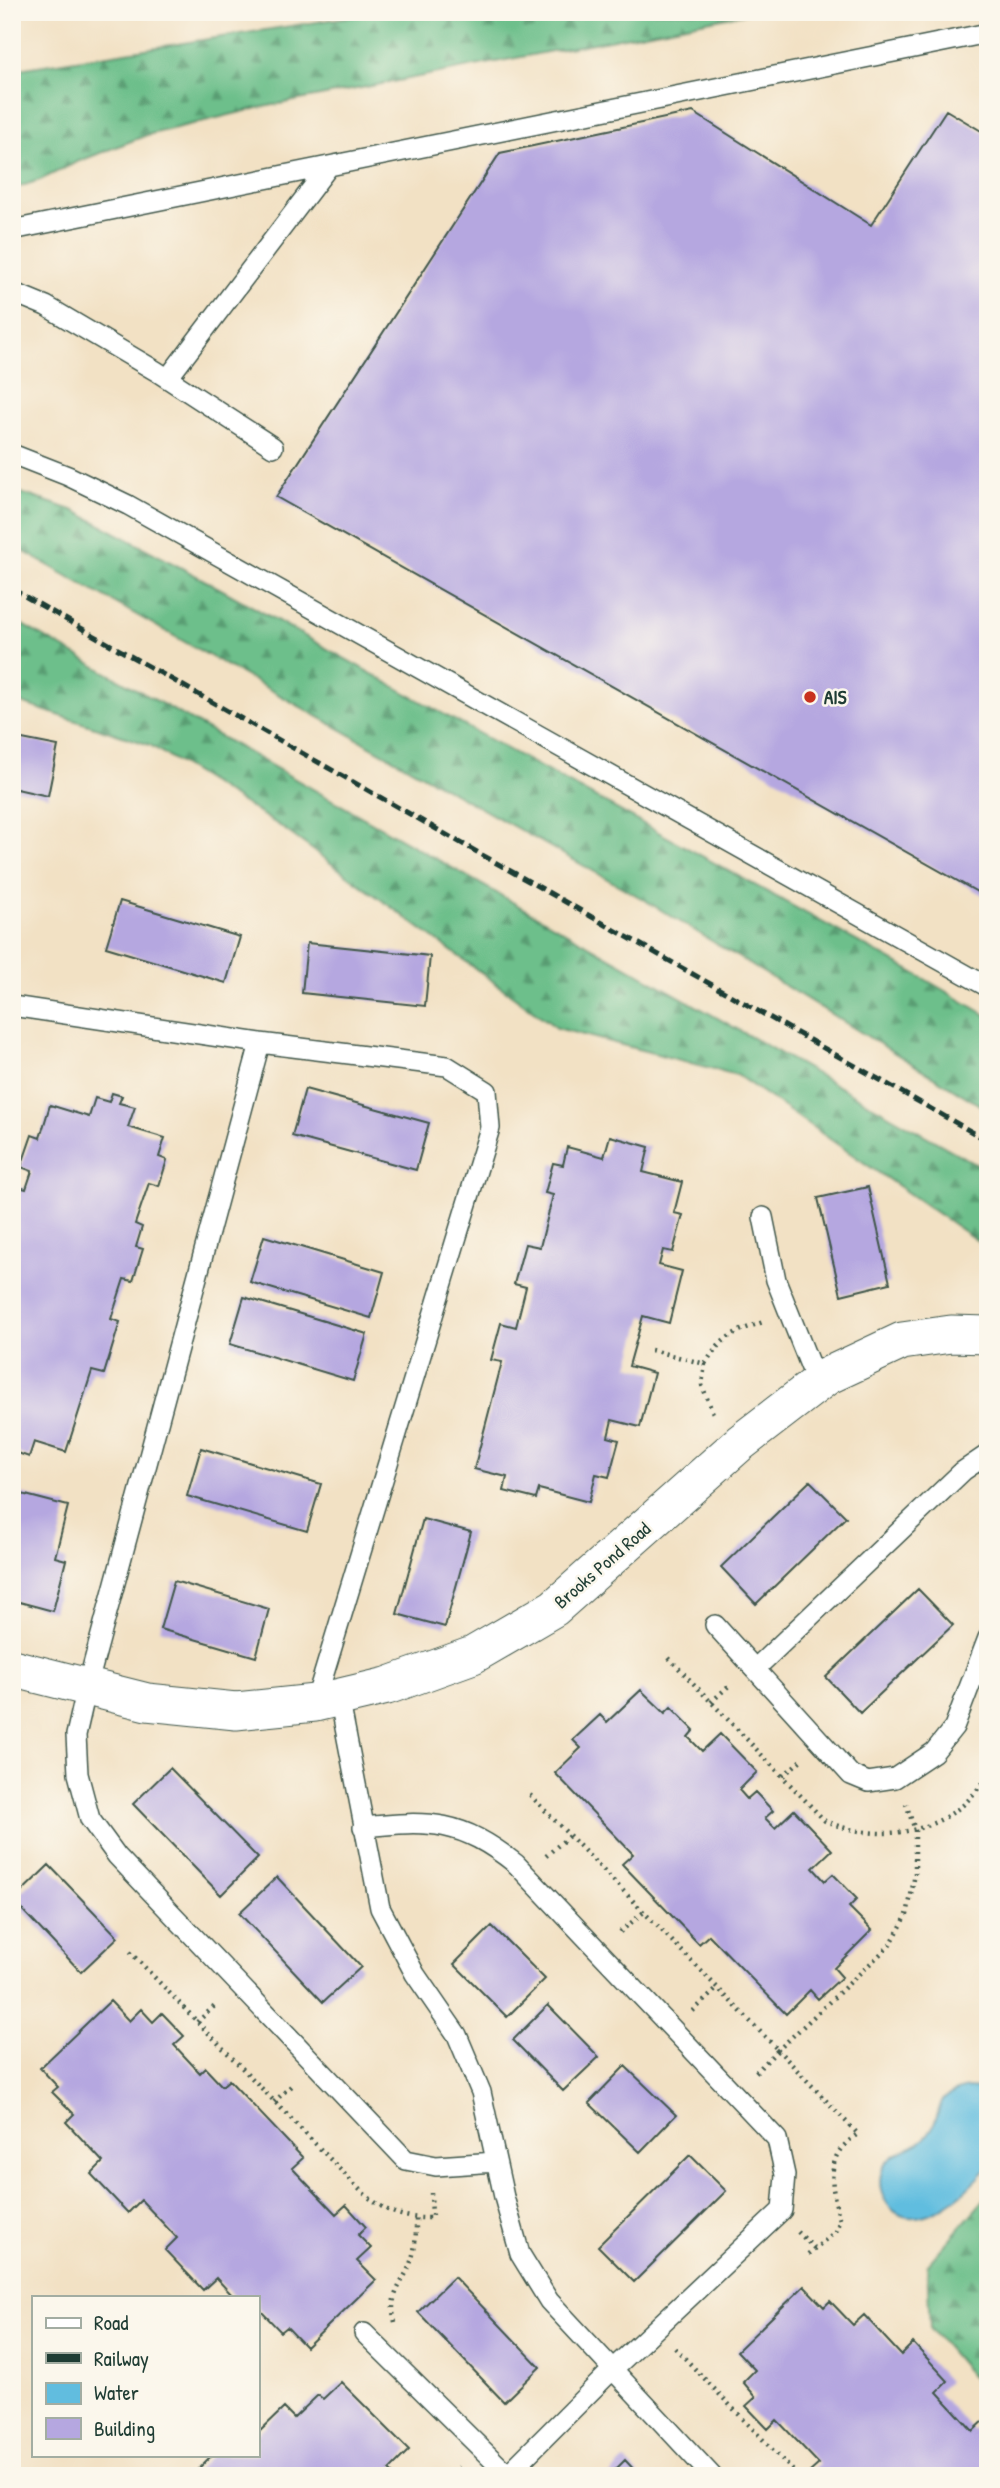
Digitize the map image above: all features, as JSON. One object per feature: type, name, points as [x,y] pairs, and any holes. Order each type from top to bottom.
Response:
[{"type":"street","name":"Brooks Pond Road","points":[[12,1668],[147,1702],[236,1711],[327,1700],[387,1686],[473,1655],[554,1608],[740,1443],[827,1376],[902,1341],[951,1334],[988,1335]]},
{"type":"lane","points":[[12,230],[988,33]]},
{"type":"lane","points":[[168,378],[329,166]]},
{"type":"lane","points":[[12,292],[46,306],[168,378],[273,447]]},
{"type":"lane","points":[[12,454],[68,476],[128,505],[988,987]]},
{"type":"lane","points":[[12,1006],[260,1043],[447,1066],[487,1091],[490,1128],[327,1700],[363,1827],[380,1908],[415,1974],[457,2035],[481,2092],[520,2254],[549,2301],[712,2476]]},
{"type":"lane","points":[[260,1043],[87,1687],[76,1735],[78,1774],[90,1819],[117,1856],[406,2161],[436,2166],[496,2162]]},
{"type":"lane","points":[[763,1217],[776,1280],[817,1383]]},
{"type":"lane","points":[[755,1669],[963,1471],[988,1454]]},
{"type":"lane","points":[[715,1625],[851,1775],[869,1782],[895,1778],[934,1752],[954,1727],[988,1638]]},
{"type":"lane","points":[[363,1827],[405,1823],[442,1825],[468,1832],[494,1847],[526,1874],[777,2138],[785,2175],[782,2210],[613,2369],[508,2475],[364,2333]]},
{"type":"path","points":[[718,1421],[702,1385],[705,1364],[716,1347],[730,1334],[770,1319]]},
{"type":"path","points":[[651,1350],[705,1364]]},
{"type":"path","points":[[778,2050],[890,1945],[907,1915],[915,1874],[915,1830],[903,1794]]},
{"type":"path","points":[[530,1795],[858,2133],[839,2151],[834,2171],[833,2196],[840,2220],[835,2232],[808,2255]]},
{"type":"path","points":[[130,1952],[379,2207],[416,2219],[432,2218]]},
{"type":"path","points":[[396,2323],[391,2309],[397,2289],[412,2259],[416,2219]]},
{"type":"path","points":[[668,2342],[798,2476]]},
{"type":"green space","points":[[380,12],[753,12],[258,108],[147,135],[12,189],[12,70]]},
{"type":"green space","points":[[12,490],[75,511],[219,588],[988,1016],[988,1110],[643,899],[12,545]]},
{"type":"green space","points":[[12,619],[988,1171],[988,1248],[737,1075],[557,1028],[280,826],[150,745],[12,700]]},
{"type":"green space","points":[[988,2195],[988,2396],[930,2328],[927,2265]]},
{"type":"water","points":[[967,2088],[988,2093],[988,2167],[967,2189],[938,2210],[923,2216],[908,2217],[895,2211],[881,2191],[880,2179],[887,2161],[924,2139],[934,2125],[943,2100]]},
{"type":"building","name":"AIS","points":[[946,110],[988,135],[988,898],[276,497],[500,153],[693,112],[871,225]]},
{"type":"building","points":[[12,737],[58,746],[48,796],[12,788]]},
{"type":"building","points":[[120,901],[240,937],[226,983],[106,947]]},
{"type":"building","points":[[307,943],[430,956],[425,1006],[302,993]]},
{"type":"building","points":[[305,1089],[429,1123],[416,1170],[292,1136]]},
{"type":"building","points":[[112,1093],[122,1096],[119,1103],[135,1107],[128,1127],[165,1138],[159,1157],[167,1160],[159,1186],[149,1183],[135,1224],[142,1227],[136,1247],[143,1249],[133,1281],[124,1279],[111,1319],[120,1322],[104,1374],[92,1371],[66,1452],[34,1442],[29,1457],[12,1451],[12,1185],[26,1189],[32,1171],[21,1167],[32,1135],[40,1138],[50,1105],[89,1117],[95,1098],[109,1102]]},
{"type":"building","points":[[610,1136],[649,1147],[643,1172],[682,1182],[674,1213],[683,1215],[673,1252],[663,1250],[659,1265],[682,1271],[669,1323],[643,1316],[629,1366],[654,1373],[640,1427],[612,1420],[608,1437],[619,1440],[609,1477],[596,1474],[589,1502],[539,1489],[536,1499],[504,1491],[507,1477],[474,1469],[502,1362],[491,1360],[501,1323],[516,1327],[526,1287],[514,1284],[525,1244],[540,1247],[553,1195],[545,1193],[553,1163],[563,1165],[567,1147],[604,1157]]},
{"type":"building","points":[[868,1187],[890,1283],[841,1295],[818,1198]]},
{"type":"building","points":[[264,1236],[384,1272],[371,1318],[250,1282]]},
{"type":"building","points":[[244,1297],[367,1334],[353,1381],[230,1344]]},
{"type":"building","points":[[201,1448],[321,1484],[307,1531],[187,1496]]},
{"type":"building","points":[[810,1481],[846,1517],[756,1604],[721,1567]]},
{"type":"building","points":[[18,1493],[68,1506],[55,1557],[66,1560],[53,1611],[12,1600],[12,1514]]},
{"type":"building","points":[[423,1519],[471,1532],[445,1627],[397,1614]]},
{"type":"building","points":[[174,1581],[269,1609],[256,1657],[160,1629]]},
{"type":"building","points":[[918,1589],[953,1625],[860,1713],[826,1677]]},
{"type":"building","points":[[641,1690],[665,1713],[671,1707],[694,1730],[688,1737],[702,1751],[720,1734],[757,1772],[739,1790],[747,1799],[755,1792],[773,1811],[765,1818],[775,1828],[794,1810],[832,1850],[813,1868],[825,1881],[833,1874],[857,1899],[849,1907],[872,1930],[834,1968],[842,1977],[818,1999],[810,1990],[786,2014],[709,1935],[699,1944],[622,1864],[633,1854],[555,1773],[581,1748],[573,1740],[600,1715],[607,1722]]},
{"type":"building","points":[[170,1768],[258,1858],[221,1895],[133,1804]]},
{"type":"building","points":[[49,1865],[118,1937],[81,1972],[13,1900]]},
{"type":"building","points":[[277,1877],[361,1967],[323,2002],[239,1913]]},
{"type":"building","points":[[492,1926],[545,1979],[507,2017],[454,1964]]},
{"type":"building","points":[[110,2001],[129,2021],[141,2009],[153,2022],[162,2013],[184,2036],[174,2045],[200,2073],[205,2068],[222,2086],[229,2080],[303,2158],[292,2168],[336,2214],[346,2205],[366,2227],[358,2235],[371,2248],[357,2261],[376,2280],[306,2347],[287,2327],[281,2332],[259,2309],[259,2296],[233,2296],[216,2278],[203,2290],[165,2250],[177,2238],[141,2200],[128,2213],[91,2174],[103,2162],[66,2122],[74,2114],[52,2092],[58,2087],[40,2068]]},
{"type":"building","points":[[548,2005],[599,2057],[563,2091],[513,2040]]},
{"type":"building","points":[[625,2066],[676,2115],[640,2152],[589,2103]]},
{"type":"building","points":[[690,2155],[726,2191],[634,2282],[598,2246]]},
{"type":"building","points":[[454,2277],[540,2367],[504,2402],[418,2312]]},
{"type":"building","points":[[804,2286],[824,2307],[830,2301],[853,2325],[864,2315],[901,2355],[913,2343],[948,2381],[937,2392],[973,2431],[988,2417],[988,2476],[814,2476],[810,2472],[819,2464],[777,2420],[768,2429],[746,2406],[756,2397],[743,2382],[755,2370],[737,2351]]},
{"type":"building","points":[[341,2382],[409,2450],[389,2470],[395,2476],[198,2476],[195,2472],[211,2456],[259,2456],[259,2432],[284,2408],[294,2418],[318,2395],[323,2399]]},
{"type":"building","points":[[625,2460],[640,2476],[609,2476]]},
{"type":"railway","points":[[12,589],[988,1141]]},
{"type":"place","name":"AIS","points":[[810,697]]}]
